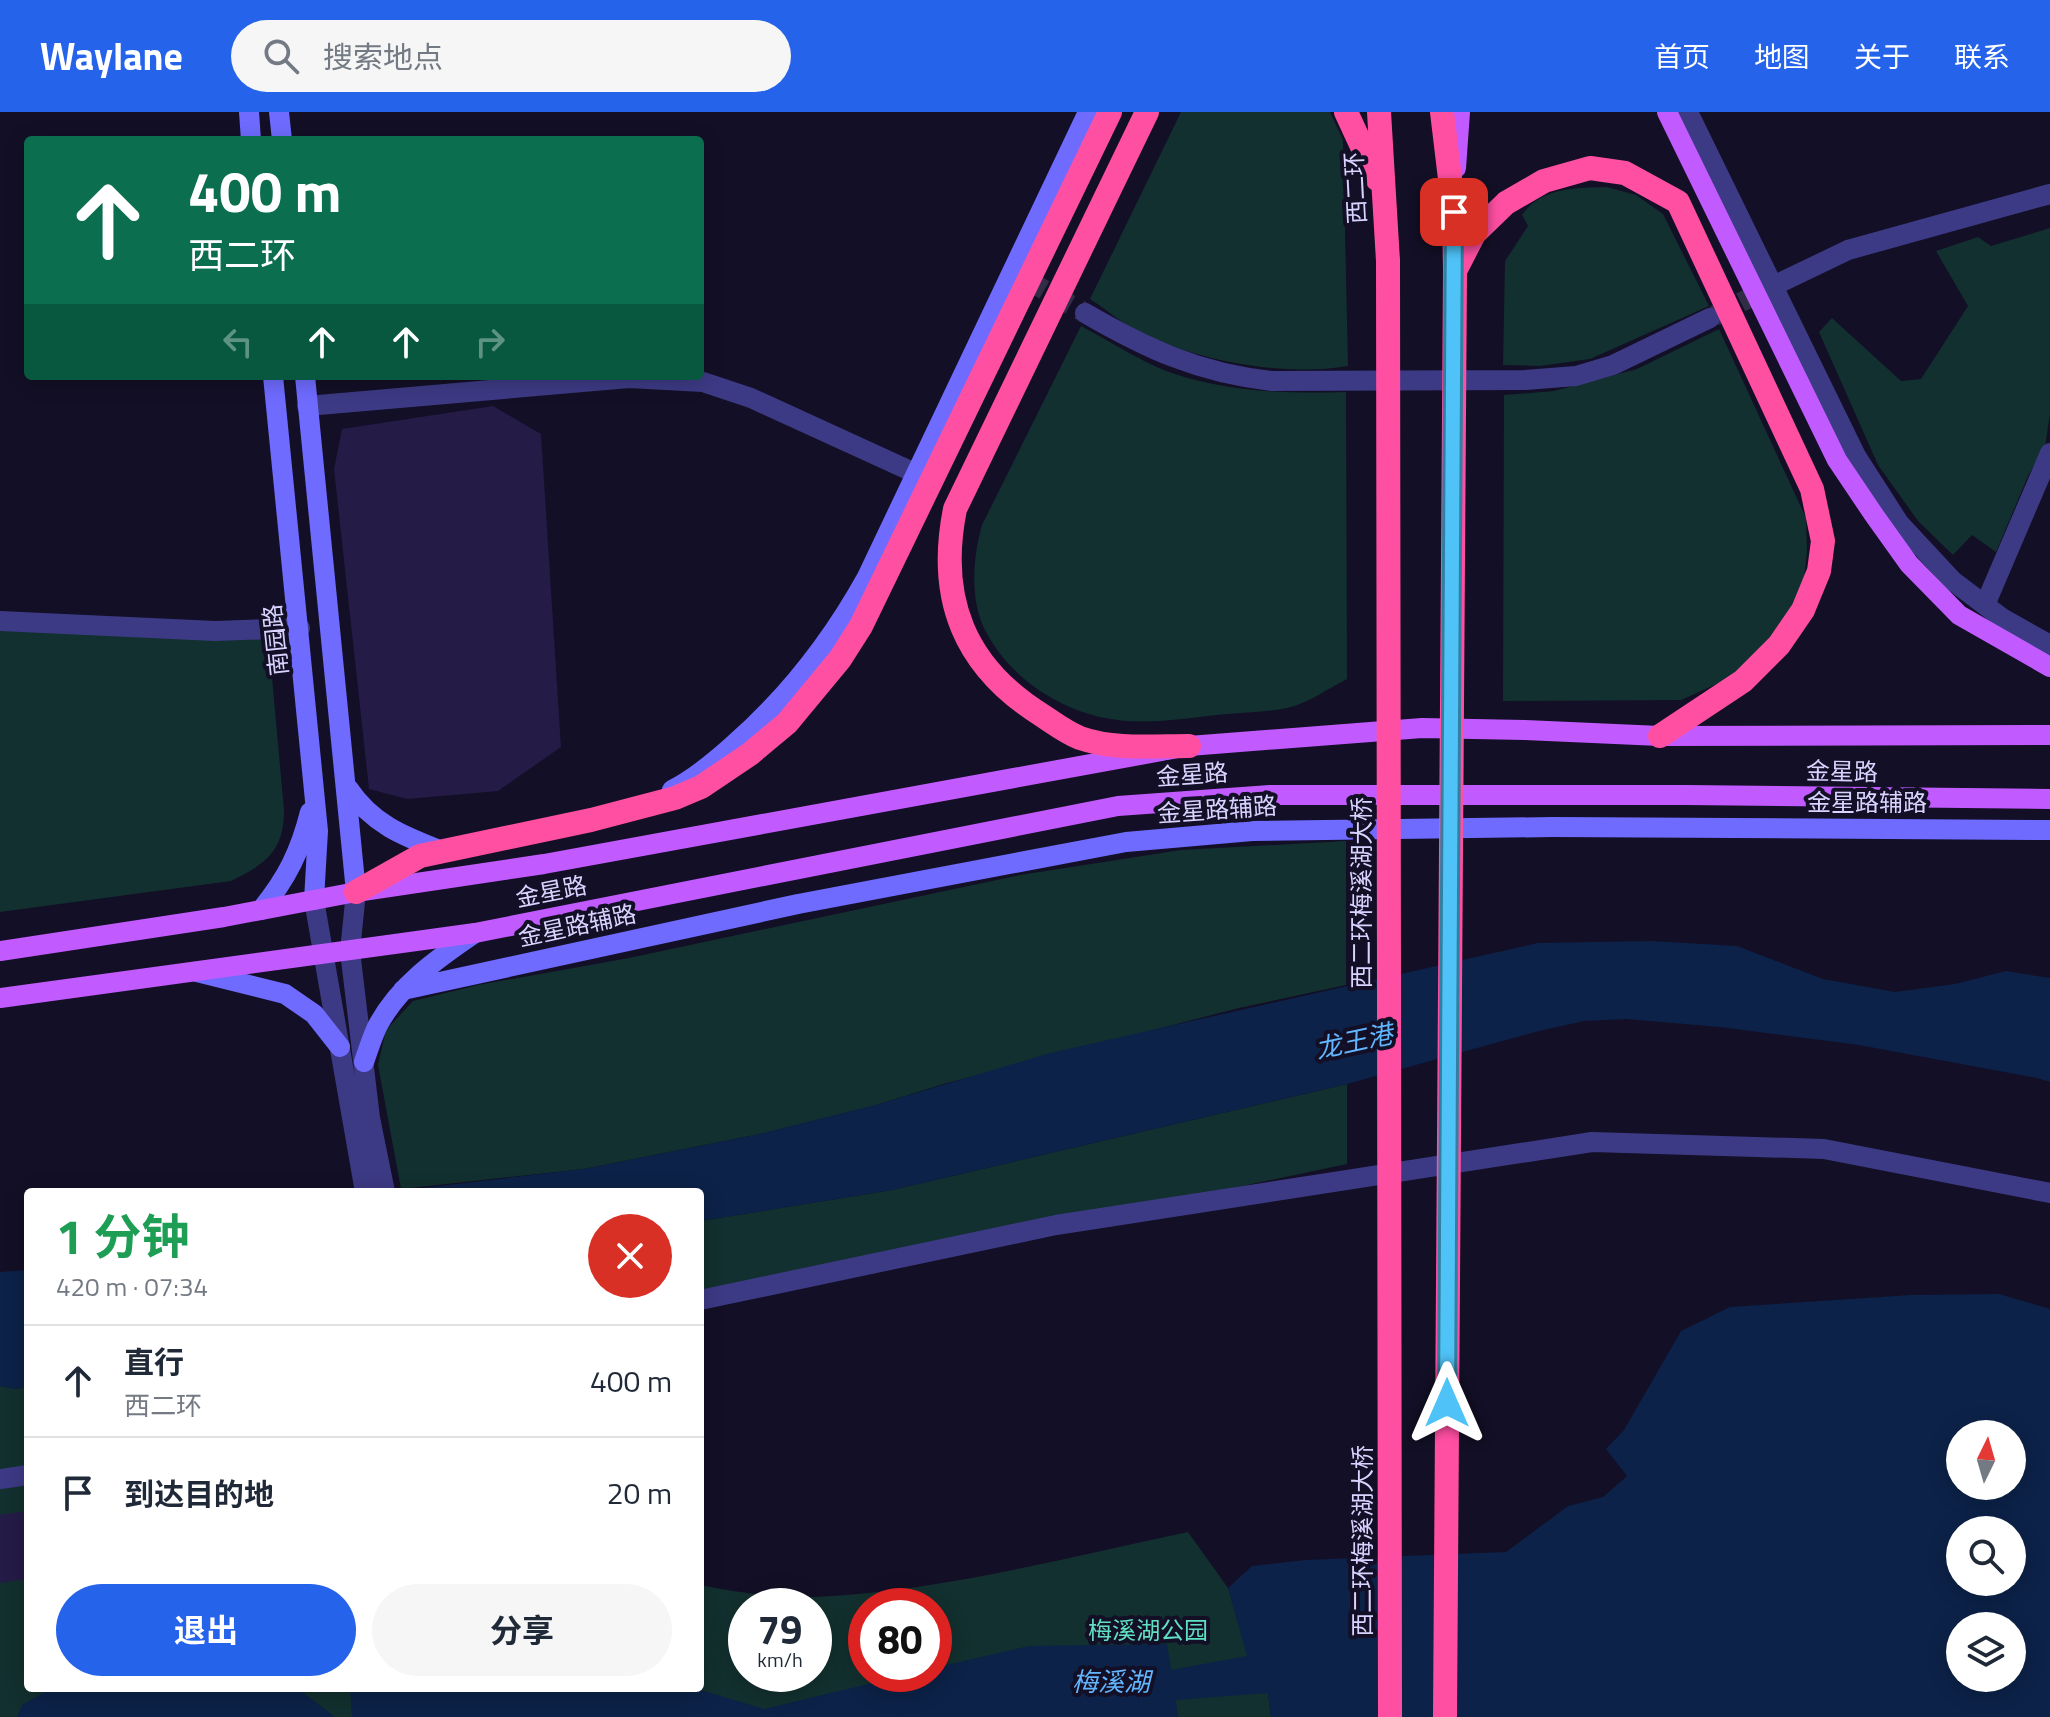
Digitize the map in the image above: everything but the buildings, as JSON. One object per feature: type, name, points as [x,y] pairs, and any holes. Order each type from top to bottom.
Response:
[{"type":"highway","points":[[356,892],[420,856],[632,810],[688,793],[750,754],[787,723],[840,659],[861,626],[1110,112]]},
{"type":"highway","points":[[1147,112],[955,509],[949,539],[948,568],[954,605],[963,632],[992,675],[1018,701],[1078,738],[1111,746],[1189,746]]},
{"type":"highway","points":[[1346,112],[1383,192]]},
{"type":"highway","name":"西二环","points":[[1379,112],[1388,261]]},
{"type":"highway","points":[[1442,112],[1454,212],[1455,271],[1445,1717]]},
{"type":"highway","points":[[1455,271],[1474,234],[1506,203],[1544,181],[1590,168],[1625,173],[1678,202],[1812,489],[1823,541],[1819,571],[1803,610],[1779,645],[1743,681],[1660,736]]},
{"type":"highway","name":"西二环梅溪湖大桥","points":[[1388,261],[1390,1717]]},
{"type":"main road","points":[[1454,212],[1460,112]]},
{"type":"main road","points":[[1667,112],[1837,460],[1874,515],[1909,564],[1959,615],[2050,667]]},
{"type":"main road","name":"金星路","points":[[0,951],[544,864],[1189,746],[1422,728],[1660,736],[2050,735]]},
{"type":"main road","name":"金星路","points":[[0,998],[475,933],[1118,806],[1270,795],[2050,799]]},
{"type":"street","points":[[249,112],[251,136]]},
{"type":"street","points":[[279,112],[282,136]]},
{"type":"street","points":[[632,810],[702,772],[768,714],[801,677],[849,609],[915,473],[1020,276],[1088,112]]},
{"type":"street","points":[[1688,112],[1770,288],[1856,456],[1899,523],[1953,581],[2002,618],[2050,645]]},
{"type":"street","points":[[1770,288],[1848,250],[2050,194]]},
{"type":"street","points":[[1085,313],[1136,343],[1190,365],[1232,377],[1272,381],[1525,380],[1576,376],[1613,365],[1710,318]]},
{"type":"street","name":"南园路","points":[[273,380],[318,831],[314,900]]},
{"type":"street","points":[[305,380],[356,892],[350,951],[364,1062],[361,1118],[365,1188]]},
{"type":"street","points":[[307,406],[606,380]]},
{"type":"street","points":[[670,380],[691,381],[751,398],[915,473]]},
{"type":"street","points":[[1985,605],[2050,453]]},
{"type":"street","points":[[0,621],[215,631],[300,628]]},
{"type":"street","points":[[347,786],[357,802],[394,832],[442,851]]},
{"type":"street","points":[[261,910],[283,883],[302,844],[315,793]]},
{"type":"street","name":"金星路辅路","points":[[403,990],[798,904],[1126,842],[1252,831],[1442,828],[2050,830]]},
{"type":"street","points":[[314,900],[340,1047],[384,1188]]},
{"type":"street","points":[[364,1062],[378,1026],[403,990],[438,958],[475,933]]},
{"type":"street","points":[[197,972],[285,994],[314,1014],[340,1047]]},
{"type":"street","points":[[704,1299],[1056,1225],[1592,1142],[1824,1149],[2050,1193]]},
{"type":"street","points":[[0,1479],[24,1476]]},
{"type":"green space","points":[[1181,112],[1330,112],[1343,140],[1348,366],[1270,368],[1216,359],[1142,334],[1090,299]]},
{"type":"green space","points":[[1607,187],[1636,195],[1663,214],[1709,306],[1590,359],[1540,366],[1503,365],[1505,261],[1528,226],[1522,215],[1549,194]]},
{"type":"green space","points":[[2050,228],[2050,414],[2045,447],[2028,476],[1996,552],[1972,535],[1953,555],[1918,521],[1878,465],[1819,332],[1832,318],[1901,381],[1921,379],[1968,306],[1936,251],[1978,237],[1991,246]]},
{"type":"green space","points":[[1081,326],[1151,364],[1196,380],[1259,390],[1346,392],[1347,679],[1302,703],[1280,709],[1166,720],[1120,720],[1087,713],[1052,698],[1021,676],[996,648],[981,620],[975,593],[976,550],[982,525]]},
{"type":"green space","points":[[1719,329],[1806,518],[1807,552],[1802,596],[1778,637],[1739,674],[1681,700],[1503,701],[1504,395],[1554,391],[1637,369]]},
{"type":"green space","points":[[0,628],[264,638],[269,644],[284,810],[281,836],[271,854],[231,881],[0,912]]},
{"type":"green space","points":[[1346,841],[1346,985],[1239,1008],[760,1134],[584,1169],[401,1188],[378,1065],[386,1030],[413,1001],[478,985],[629,958],[1020,875],[1181,850]]},
{"type":"green space","points":[[1347,1084],[1347,1164],[704,1299],[704,1220],[892,1190]]},
{"type":"green space","name":"梅溪湖公园","points":[[0,1386],[15,1389],[24,1387],[24,1692],[704,1692],[704,1586],[728,1590],[728,1692],[832,1692],[832,1596],[848,1595],[848,1692],[952,1692],[952,1588],[909,1588],[1003,1572],[1188,1532],[1228,1588],[1248,1656],[1268,1693],[1271,1717],[0,1717]]},
{"type":"water","name":"龙王港","points":[[1651,941],[1737,946],[1823,979],[1895,992],[1955,984],[2006,971],[2050,978],[2050,1082],[1859,1045],[1720,1027],[1626,1019],[1584,1021],[1347,1084],[892,1190],[704,1220],[704,1188],[421,1188],[584,1169],[760,1134],[876,1105],[1050,1053],[1538,943]]},
{"type":"water","points":[[24,1270],[24,1387],[15,1389],[0,1386],[0,1272]]},
{"type":"water","name":"梅溪湖","points":[[1999,1294],[2050,1309],[2050,1717],[1271,1717],[1268,1693],[1176,1700],[1178,1717],[352,1717],[350,1692],[704,1691],[764,1709],[848,1689],[848,1692],[952,1692],[952,1664],[1029,1646],[1167,1644],[1171,1670],[1247,1656],[1228,1588],[1252,1566],[1305,1560],[1506,1552],[1568,1506],[1603,1497],[1627,1476],[1606,1449],[1624,1430],[1681,1331],[1730,1307],[1911,1295]]},
{"type":"water","points":[[45,1692],[302,1692],[335,1717],[17,1717],[22,1705]]},
{"type":"tunnel","points":[[1027,280],[1085,313]]},
{"type":"tunnel","points":[[1714,316],[1767,289]]},
{"type":"route","points":[[1447,1403],[1454,212]]}]
